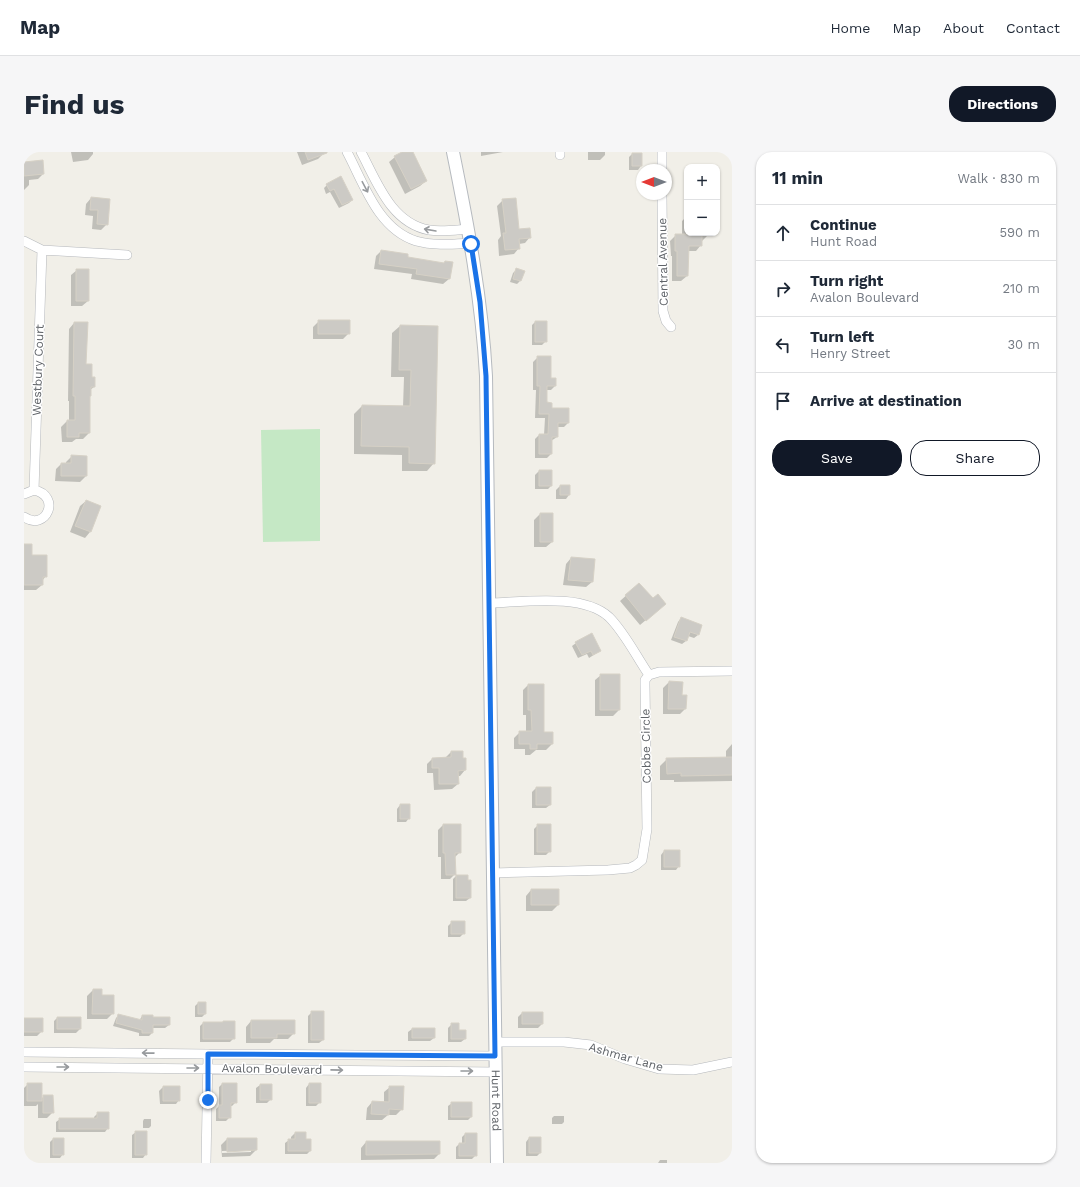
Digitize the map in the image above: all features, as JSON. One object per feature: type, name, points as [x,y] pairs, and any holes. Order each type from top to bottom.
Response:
[{"type":"street","points":[[347,152],[374,205],[391,227],[402,235],[416,241],[441,245],[471,244]]},
{"type":"street","points":[[361,152],[389,204],[406,221],[428,230],[438,231],[468,229]]},
{"type":"street","name":"Hunt Road","points":[[454,152],[480,302],[486,369],[497,1163]]},
{"type":"street","points":[[662,152],[662,164]]},
{"type":"street","name":"Central Avenue","points":[[662,200],[663,306],[666,321],[671,327]]},
{"type":"street","points":[[24,241],[42,250],[127,255]]},
{"type":"street","name":"Westbury Court","points":[[34,490],[42,250]]},
{"type":"street","points":[[24,494],[34,490],[42,492],[49,500],[48,511],[42,519],[32,521],[24,517]]},
{"type":"street","points":[[490,603],[562,601],[577,602],[592,606],[612,621],[649,675],[659,672],[732,671]]},
{"type":"street","name":"Cobbe Circle","points":[[493,873],[608,870],[630,868],[642,860],[647,829],[644,685],[649,675]]},
{"type":"street","name":"Ashmar Lane","points":[[495,1042],[564,1042],[591,1045],[625,1059],[659,1069],[693,1070],[732,1062]]},
{"type":"street","name":"Avalon Boulevard","points":[[24,1052],[495,1056]]},
{"type":"street","points":[[206,1163],[208,1054]]},
{"type":"street","name":"Avalon Boulevard","points":[[24,1067],[496,1072]]},
{"type":"green space","points":[[320,429],[320,541],[263,542],[261,430]]},
{"type":"building","points":[[305,152],[327,152],[327,153],[308,160]]},
{"type":"building","points":[[402,152],[413,152],[427,181],[411,189],[394,156]]},
{"type":"building","points":[[632,153],[642,153],[642,164],[632,166]]},
{"type":"building","points":[[43,160],[44,174],[24,176],[24,162]]},
{"type":"building","points":[[341,176],[353,200],[342,205],[334,189],[330,191],[326,184]]},
{"type":"building","points":[[91,197],[110,199],[108,225],[97,224],[98,210],[90,210]]},
{"type":"building","points":[[516,198],[519,229],[530,228],[531,238],[519,239],[520,249],[505,250],[503,233],[506,233],[502,199]]},
{"type":"building","points":[[675,234],[684,234],[684,236],[702,236],[702,246],[689,246],[688,276],[677,276]]},
{"type":"building","points":[[381,250],[408,254],[408,257],[444,263],[445,261],[453,262],[450,279],[416,274],[417,269],[379,264]]},
{"type":"building","points":[[516,268],[525,271],[521,281],[513,279]]},
{"type":"building","points":[[76,269],[89,269],[89,301],[76,301]]},
{"type":"building","points":[[318,320],[350,320],[350,334],[318,334]]},
{"type":"building","points":[[535,321],[547,321],[547,342],[535,342]]},
{"type":"building","points":[[74,322],[88,322],[86,364],[92,364],[92,377],[95,377],[95,387],[91,387],[90,396],[90,433],[79,433],[79,437],[67,437],[67,420],[75,420],[75,396],[73,396]]},
{"type":"building","points":[[400,325],[438,326],[435,464],[409,463],[409,447],[361,446],[362,405],[410,406],[411,370],[399,370]]},
{"type":"building","points":[[537,356],[551,356],[551,378],[556,378],[556,386],[547,386],[547,402],[552,403],[552,408],[569,408],[569,423],[558,423],[558,437],[552,437],[552,454],[539,454],[539,434],[548,434],[549,414],[539,414],[540,386],[537,386]]},
{"type":"building","points":[[71,455],[87,456],[87,476],[61,476],[61,463],[71,463]]},
{"type":"building","points":[[539,470],[552,470],[552,486],[539,486]]},
{"type":"building","points":[[560,485],[570,485],[570,495],[560,495]]},
{"type":"building","points":[[86,500],[101,506],[91,532],[75,526]]},
{"type":"building","points":[[540,513],[553,513],[553,542],[540,542]]},
{"type":"building","points":[[24,544],[32,544],[32,555],[47,555],[47,577],[43,577],[43,585],[24,585]]},
{"type":"building","points":[[571,557],[595,559],[593,582],[568,580]]},
{"type":"building","points":[[639,583],[653,598],[658,594],[666,604],[646,621],[625,595]]},
{"type":"building","points":[[681,617],[702,625],[699,635],[690,632],[687,641],[674,637]]},
{"type":"building","points":[[592,633],[601,651],[593,655],[591,651],[582,655],[575,642]]},
{"type":"building","points":[[600,674],[620,674],[620,710],[600,710]]},
{"type":"building","points":[[669,681],[683,682],[682,695],[687,695],[686,709],[668,709]]},
{"type":"building","points":[[528,684],[544,684],[544,732],[553,732],[553,744],[537,744],[537,749],[530,749],[530,744],[519,744],[519,731],[532,731],[531,710],[528,710]]},
{"type":"building","points":[[451,751],[463,751],[463,758],[466,758],[466,770],[458,771],[459,784],[439,784],[439,768],[432,768],[432,758],[451,757]]},
{"type":"building","points":[[732,757],[732,775],[681,776],[681,773],[667,774],[666,758]]},
{"type":"building","points":[[536,787],[551,787],[551,805],[536,805]]},
{"type":"building","points":[[400,804],[410,804],[410,819],[400,819]]},
{"type":"building","points":[[443,824],[461,824],[461,853],[455,853],[456,875],[446,875],[445,853],[443,853]]},
{"type":"building","points":[[537,824],[551,824],[551,852],[537,852]]},
{"type":"building","points":[[664,850],[680,850],[680,867],[664,867]]},
{"type":"building","points":[[456,875],[468,875],[468,880],[471,880],[471,898],[456,898]]},
{"type":"building","points":[[531,889],[559,889],[559,905],[531,905]]},
{"type":"building","points":[[451,921],[465,921],[465,934],[451,934]]},
{"type":"building","points":[[93,989],[102,989],[102,995],[114,995],[114,1014],[92,1014]]},
{"type":"building","points":[[198,1002],[206,1002],[206,1014],[198,1014]]},
{"type":"building","points":[[311,1011],[324,1011],[324,1040],[311,1040]]},
{"type":"building","points":[[522,1012],[543,1012],[543,1024],[522,1024]]},
{"type":"building","points":[[118,1014],[142,1020],[142,1015],[153,1015],[153,1017],[170,1017],[170,1025],[153,1025],[153,1033],[142,1033],[142,1030],[116,1023]]},
{"type":"building","points":[[57,1017],[81,1017],[81,1029],[57,1029]]},
{"type":"building","points":[[24,1018],[43,1018],[43,1032],[24,1032]]},
{"type":"building","points":[[251,1020],[295,1020],[295,1034],[277,1034],[277,1038],[251,1038]]},
{"type":"building","points":[[235,1021],[235,1039],[203,1039],[203,1022]]},
{"type":"building","points":[[451,1023],[459,1023],[459,1030],[466,1030],[466,1039],[451,1039]]},
{"type":"building","points":[[412,1028],[435,1028],[435,1038],[412,1038]]},
{"type":"building","points":[[27,1083],[42,1083],[42,1101],[27,1101]]},
{"type":"building","points":[[222,1083],[237,1083],[237,1103],[231,1103],[231,1118],[219,1118],[219,1105],[222,1105]]},
{"type":"building","points":[[309,1083],[321,1083],[321,1103],[309,1103]]},
{"type":"building","points":[[260,1084],[272,1084],[272,1100],[260,1100]]},
{"type":"building","points":[[163,1086],[180,1086],[180,1101],[163,1101]]},
{"type":"building","points":[[389,1086],[404,1086],[403,1110],[389,1109],[389,1115],[371,1114],[372,1101],[389,1102]]},
{"type":"building","points":[[43,1095],[53,1095],[54,1113],[43,1113]]},
{"type":"building","points":[[451,1102],[472,1102],[472,1117],[451,1117]]},
{"type":"building","points":[[97,1112],[109,1112],[109,1129],[59,1129],[59,1118],[97,1118]]},
{"type":"building","points":[[135,1131],[147,1131],[147,1155],[135,1155]]},
{"type":"building","points":[[295,1132],[306,1132],[306,1139],[311,1139],[311,1151],[288,1151],[288,1139],[295,1139]]},
{"type":"building","points":[[465,1133],[477,1133],[477,1156],[459,1156],[459,1143],[465,1143]]},
{"type":"building","points":[[529,1137],[541,1137],[541,1153],[529,1153]]},
{"type":"building","points":[[53,1138],[64,1138],[64,1155],[53,1155]]},
{"type":"building","points":[[227,1138],[257,1138],[257,1150],[227,1152]]},
{"type":"building","points":[[366,1141],[440,1141],[440,1154],[366,1155]]},
{"type":"route","points":[[208,1100],[208,1054],[495,1056],[486,376],[480,302],[471,244]]}]
